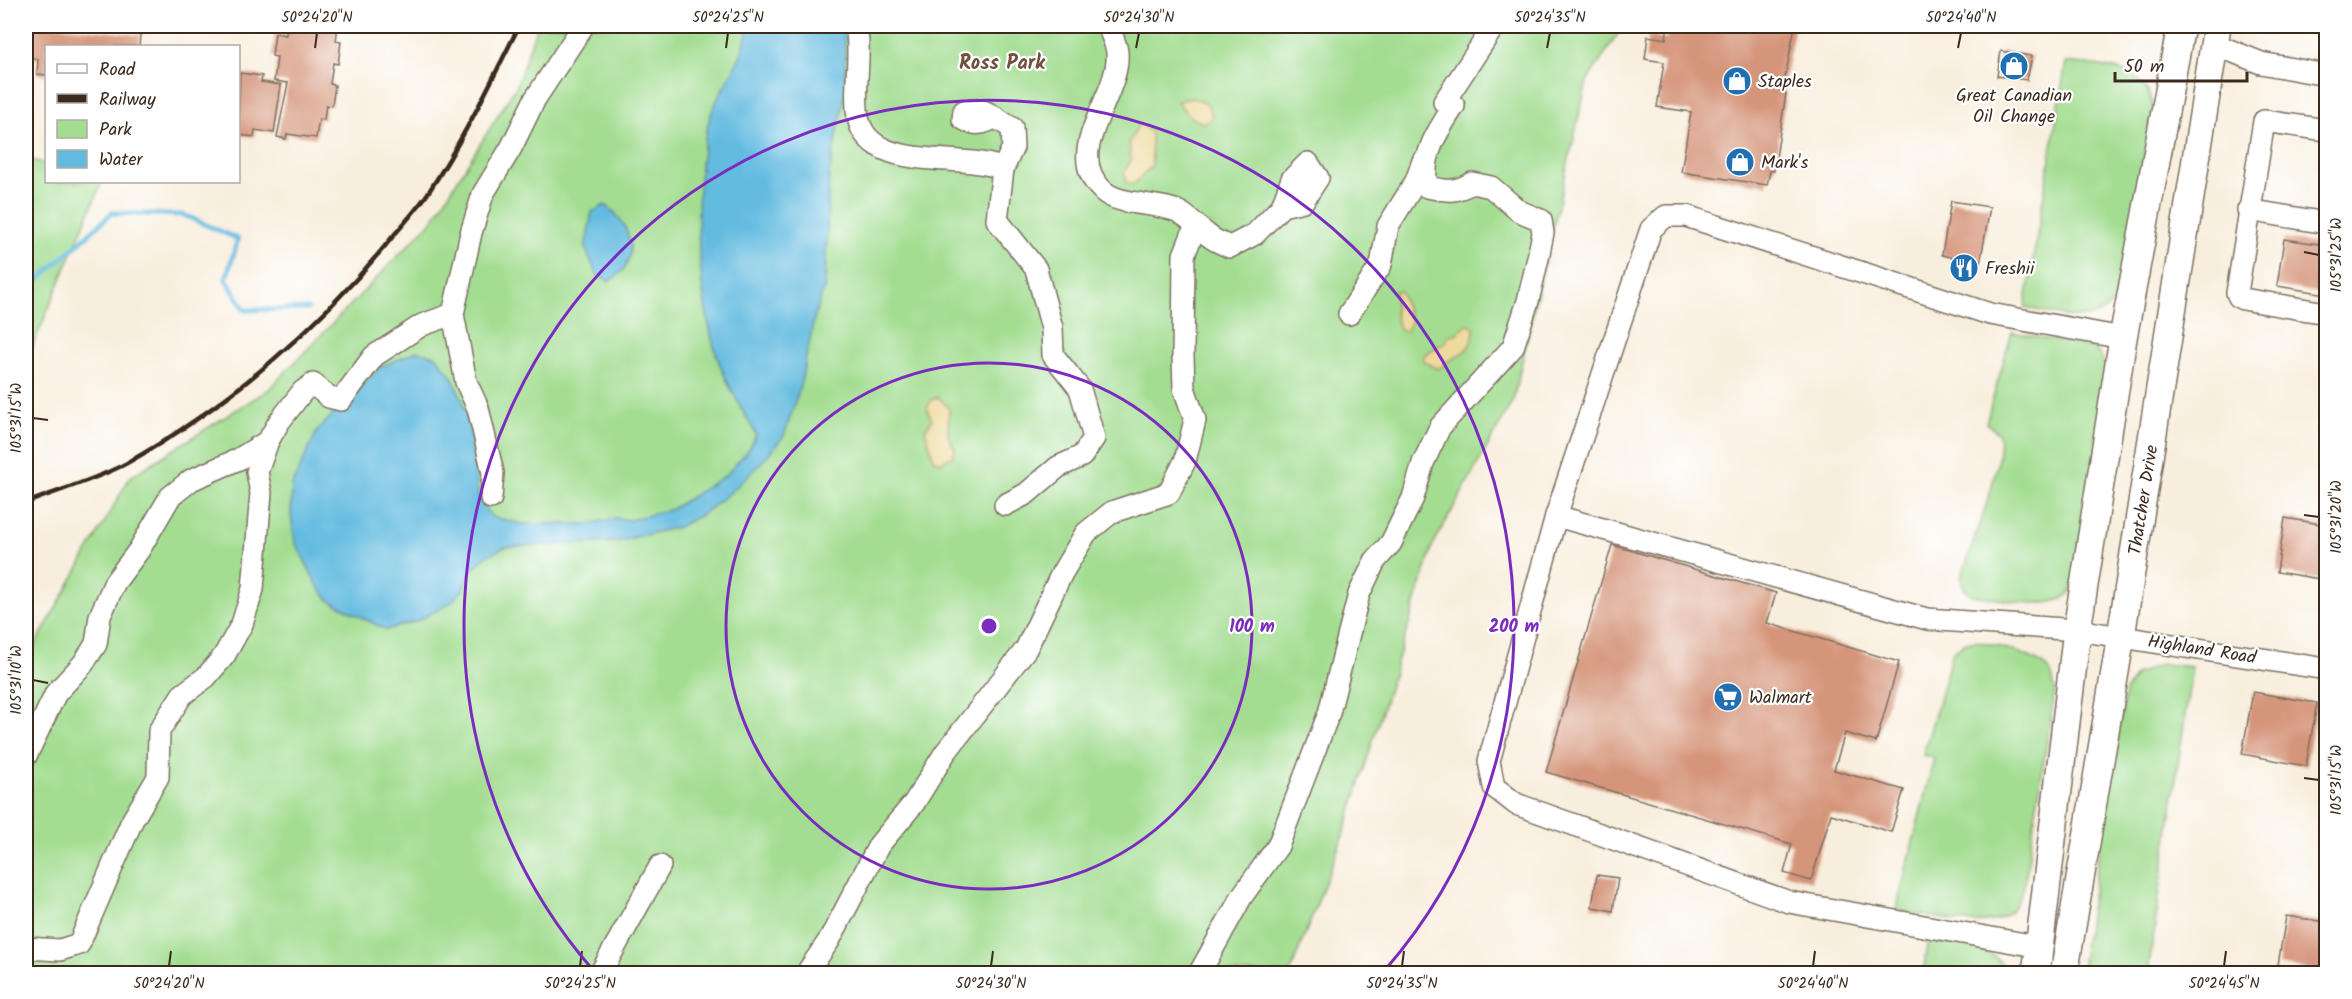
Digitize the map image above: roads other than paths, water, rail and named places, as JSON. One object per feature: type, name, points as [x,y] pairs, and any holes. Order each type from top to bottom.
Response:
[{"type":"main road","points":[[2036,974],[2077,630],[2123,338],[2181,26]]},
{"type":"main road","name":"Thatcher Drive","points":[[2064,974],[2121,636],[2216,34]]},
{"type":"street","points":[[491,498],[493,473],[478,408],[466,382],[457,346],[453,314],[471,233],[483,194],[511,148],[535,99],[583,26]]},
{"type":"street","points":[[856,26],[859,43],[857,115],[862,134],[875,145],[904,156],[988,162],[1003,169]]},
{"type":"street","points":[[1108,26],[1117,51],[1115,69],[1108,97],[1090,133],[1088,166],[1102,191],[1132,203],[1178,211],[1211,238],[1230,247],[1255,234],[1282,207]]},
{"type":"street","points":[[1349,314],[1381,265],[1388,226],[1416,181],[1426,155],[1454,106],[1444,102],[1494,26]]},
{"type":"street","points":[[2216,34],[2261,63],[2326,75]]},
{"type":"street","points":[[994,118],[1012,128],[1013,147],[1003,169],[997,220],[1036,269],[1052,328],[1053,355],[1080,389],[1094,438],[1082,456],[1058,467],[1026,494],[1005,506]]},
{"type":"street","points":[[2326,130],[2264,121],[2248,210],[2239,297],[2326,313]]},
{"type":"street","points":[[1199,974],[1242,896],[1282,837],[1329,714],[1359,594],[1375,561],[1391,543],[1413,498],[1423,464],[1440,427],[1513,348],[1528,301],[1543,233],[1541,220],[1519,211],[1491,187],[1472,183],[1457,192],[1427,187],[1426,155]]},
{"type":"street","points":[[2248,210],[2326,223]]},
{"type":"street","points":[[2041,946],[1789,902],[1516,804],[1494,787],[1489,761],[1556,516],[1651,229],[1666,216],[1686,216],[1990,314],[2123,338]]},
{"type":"street","points":[[806,974],[830,939],[879,845],[914,803],[945,753],[1026,649],[1062,573],[1086,532],[1112,512],[1169,493],[1185,461],[1195,420],[1184,388],[1183,356],[1184,255],[1196,225]]},
{"type":"street","points":[[26,948],[60,950],[79,944],[132,821],[158,777],[159,731],[182,695],[206,677],[224,656],[242,624],[253,589],[261,493],[257,472],[268,441],[290,406],[313,384],[329,398],[341,400],[374,356],[422,325],[453,314]]},
{"type":"street","points":[[422,325],[457,346]]},
{"type":"street","points":[[26,756],[56,693],[83,664],[96,644],[100,616],[115,582],[139,550],[170,497],[191,480],[238,459],[268,441]]},
{"type":"street","name":"Highland Road","points":[[1556,516],[1927,619],[2077,630],[2326,669]]},
{"type":"street","points":[[600,974],[660,866]]},
{"type":"water","points":[[749,26],[844,26],[846,89],[829,175],[825,285],[815,315],[800,387],[784,436],[761,463],[730,493],[701,515],[678,527],[615,542],[505,547],[485,557],[473,569],[462,591],[449,604],[417,621],[386,630],[330,601],[319,588],[295,542],[291,515],[292,485],[317,431],[380,367],[417,351],[436,356],[452,377],[462,399],[470,430],[479,501],[492,517],[523,524],[589,524],[615,518],[630,520],[672,509],[726,475],[750,448],[756,434],[726,378],[713,343],[703,290],[698,230],[700,171],[710,117],[742,52]]},
{"type":"water","points":[[605,205],[622,222],[630,243],[627,264],[620,274],[609,281],[598,276],[585,248],[592,212]]},
{"type":"waterway","points":[[26,291],[112,213],[184,215],[238,239],[226,279],[245,310],[308,309]]},
{"type":"railway","points":[[26,503],[115,469],[165,440],[237,389],[304,332],[366,269],[424,199],[465,132],[519,26]]},
{"type":"place","name":"Great Canadian Oil Change","points":[[2014,66]]},
{"type":"place","name":"Staples","points":[[1737,81]]},
{"type":"place","name":"Mark's","points":[[1740,162]]},
{"type":"place","name":"Freshii","points":[[1964,268]]},
{"type":"place","name":"Walmart","points":[[1728,697]]},
{"type":"district","name":"Ross Park","points":[[1002,62]]}]
